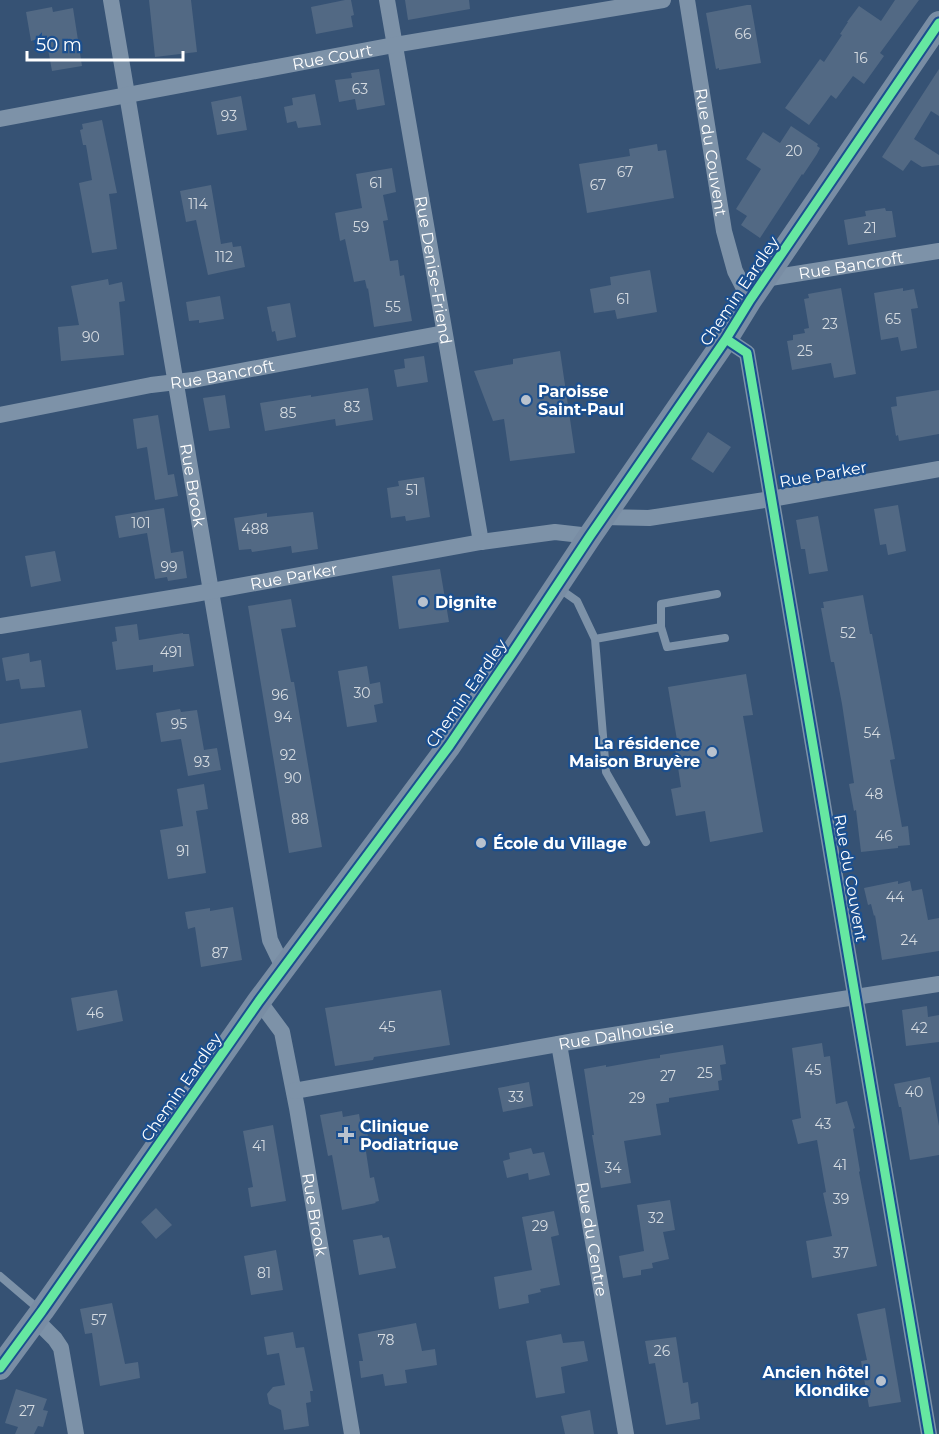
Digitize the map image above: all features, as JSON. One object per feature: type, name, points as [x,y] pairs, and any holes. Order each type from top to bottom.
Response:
[{"type":"main road","name":"Chemin Eardley","points":[[0,1368],[259,1000],[449,746],[939,23]]},
{"type":"street","name":"Rue Brook","points":[[111,0],[270,940],[283,967]]},
{"type":"street","name":"Rue Denise-Friend","points":[[387,0],[481,542]]},
{"type":"street","name":"Rue Court","points":[[0,119],[394,45],[663,0]]},
{"type":"street","name":"Rue du Couvent","points":[[687,0],[724,231],[735,271],[750,300]]},
{"type":"street","name":"Rue Bancroft","points":[[764,279],[939,251]]},
{"type":"street","name":"Rue Bancroft","points":[[0,415],[444,333]]},
{"type":"street","name":"Rue du Couvent","points":[[726,339],[747,353],[928,1434]]},
{"type":"street","name":"Rue Parker","points":[[604,517],[649,518],[939,469]]},
{"type":"street","name":"Rue Parker","points":[[0,626],[211,591],[481,542],[555,532],[590,536]]},
{"type":"street","name":"Rue Dalhousie","points":[[294,1091],[559,1044],[939,984]]},
{"type":"street","name":"Rue Brook","points":[[259,1000],[282,1032],[352,1434]]},
{"type":"street","name":"Rue du Centre","points":[[559,1044],[626,1434]]},
{"type":"street","points":[[38,1315],[61,1348],[76,1434]]},
{"type":"lane","points":[[557,587],[577,602],[595,639],[606,772],[646,842]]},
{"type":"lane","points":[[717,594],[661,604],[661,627],[667,647],[725,638]]},
{"type":"lane","points":[[595,639],[661,627]]},
{"type":"lane","points":[[0,1276],[38,1315]]},
{"type":"building","points":[[149,0],[191,0],[197,52],[155,57]]},
{"type":"building","points":[[351,0],[354,15],[351,16],[353,27],[316,34],[311,7]]},
{"type":"building","points":[[405,0],[469,0],[470,9],[408,20]]},
{"type":"building","points":[[895,0],[919,0],[880,53],[884,56],[864,84],[853,76],[836,99],[831,95],[809,125],[785,108],[820,59],[824,62],[859,6],[881,21]]},
{"type":"building","points":[[751,5],[761,63],[716,69],[706,13]]},
{"type":"building","points":[[52,7],[53,12],[73,8],[82,66],[52,71],[46,38],[31,41],[26,12]]},
{"type":"building","points":[[379,69],[385,105],[357,110],[355,99],[339,102],[335,80],[352,78],[351,73]]},
{"type":"building","points":[[939,69],[939,116],[931,111],[914,139],[939,155],[939,165],[922,167],[911,160],[903,171],[882,157]]},
{"type":"building","points":[[315,94],[321,125],[298,128],[296,121],[287,123],[284,107],[293,105],[292,98]]},
{"type":"building","points":[[241,96],[247,130],[217,135],[211,102]]},
{"type":"building","points":[[102,120],[117,193],[109,194],[117,249],[92,253],[79,183],[92,180],[86,145],[83,145],[80,130],[83,129],[82,124]]},
{"type":"building","points":[[791,126],[818,144],[820,148],[760,238],[741,225],[747,216],[736,209],[761,169],[746,159],[763,132],[780,143]]},
{"type":"building","points":[[657,144],[658,151],[666,150],[674,198],[587,213],[579,164],[630,156],[629,149]]},
{"type":"building","points":[[392,168],[396,192],[383,195],[388,220],[383,221],[390,261],[398,260],[400,276],[404,275],[412,321],[374,327],[368,288],[365,280],[354,282],[345,239],[340,241],[335,213],[362,208],[356,174]]},
{"type":"building","points":[[211,185],[221,244],[232,242],[233,247],[241,246],[245,267],[208,275],[196,220],[186,222],[180,191]]},
{"type":"building","points":[[885,208],[886,211],[892,211],[896,237],[848,245],[844,220],[866,216],[865,211]]},
{"type":"building","points":[[650,270],[657,312],[617,319],[615,310],[594,313],[590,289],[611,285],[610,277]]},
{"type":"building","points":[[108,279],[109,285],[122,282],[125,301],[119,302],[124,355],[61,361],[58,327],[79,325],[71,286]]},
{"type":"building","points":[[841,288],[856,374],[834,378],[831,363],[792,370],[787,341],[793,340],[793,335],[805,333],[804,329],[809,328],[804,299],[809,298],[808,294]]},
{"type":"building","points":[[903,288],[903,291],[914,289],[918,308],[911,309],[917,348],[901,351],[898,337],[881,340],[874,293]]},
{"type":"building","points":[[220,296],[224,319],[199,323],[199,320],[189,321],[186,302]]},
{"type":"building","points":[[290,303],[296,337],[277,341],[275,331],[272,332],[267,307]]},
{"type":"building","name":"Paroisse Saint-Paul","points":[[560,351],[575,453],[510,461],[504,419],[493,421],[474,371],[513,364],[513,359]]},
{"type":"building","points":[[424,356],[428,382],[397,387],[394,370],[405,368],[404,359]]},
{"type":"building","points":[[368,388],[373,420],[336,426],[335,419],[265,431],[260,403]]},
{"type":"building","points":[[939,390],[939,434],[899,441],[891,407],[897,406],[896,397]]},
{"type":"building","points":[[225,395],[230,428],[209,431],[203,398]]},
{"type":"building","points":[[158,415],[168,475],[174,474],[178,496],[155,500],[147,447],[137,449],[133,419]]},
{"type":"building","points":[[708,432],[731,447],[713,473],[691,459]]},
{"type":"building","points":[[424,477],[430,517],[406,521],[405,516],[391,518],[387,488],[399,486],[398,481]]},
{"type":"building","points":[[898,505],[906,551],[888,555],[886,544],[880,545],[874,509]]},
{"type":"building","points":[[164,508],[171,553],[183,551],[187,578],[168,581],[167,577],[155,579],[147,533],[119,538],[115,516]]},
{"type":"building","points":[[313,512],[318,549],[292,553],[291,546],[252,552],[251,549],[239,550],[234,518],[267,513],[267,517]]},
{"type":"building","points":[[818,516],[828,571],[809,574],[805,549],[801,549],[796,520]]},
{"type":"building","points":[[55,551],[61,581],[31,587],[25,556]]},
{"type":"building","name":"Dignite","points":[[440,569],[449,622],[399,629],[392,576]]},
{"type":"building","points":[[863,595],[895,759],[890,760],[902,827],[908,826],[910,845],[861,852],[856,810],[854,811],[849,784],[854,783],[842,704],[821,608],[824,608],[823,602]]},
{"type":"building","points":[[291,599],[296,627],[281,629],[291,682],[294,682],[322,847],[289,853],[248,606]]},
{"type":"building","points":[[137,624],[139,640],[189,634],[194,666],[153,672],[153,665],[116,670],[112,642],[117,641],[115,627]]},
{"type":"building","points":[[29,653],[30,662],[41,660],[45,687],[21,689],[19,679],[6,681],[2,658]]},
{"type":"building","points":[[367,666],[370,684],[380,682],[383,703],[374,705],[377,722],[347,727],[338,671]]},
{"type":"building","name":"La résidence Maison Bruyère","points":[[746,674],[753,715],[743,716],[763,832],[710,842],[705,811],[676,816],[671,789],[681,787],[674,741],[677,740],[668,687]]},
{"type":"building","points":[[180,709],[181,712],[197,710],[204,750],[217,748],[221,770],[188,776],[181,739],[161,742],[156,713]]},
{"type":"building","points":[[81,710],[88,748],[0,763],[0,724]]},
{"type":"building","points":[[204,784],[208,809],[196,811],[206,873],[168,879],[160,830],[183,826],[177,789]]},
{"type":"building","points":[[898,881],[898,884],[910,881],[912,891],[922,889],[928,920],[939,918],[939,951],[882,960],[875,915],[871,904],[868,905],[864,888]]},
{"type":"building","points":[[233,907],[242,960],[201,967],[195,927],[188,929],[185,912]]},
{"type":"building","points":[[117,990],[123,1021],[77,1031],[71,998]]},
{"type":"building","points":[[441,990],[450,1045],[374,1057],[373,1060],[335,1066],[325,1008]]},
{"type":"building","points":[[927,1006],[928,1017],[939,1015],[939,1042],[906,1046],[902,1010]]},
{"type":"building","points":[[822,1043],[824,1057],[830,1056],[836,1104],[847,1101],[855,1128],[853,1129],[859,1172],[877,1266],[812,1278],[806,1241],[832,1236],[823,1193],[826,1192],[817,1140],[798,1144],[792,1120],[801,1118],[792,1048]]},
{"type":"building","points":[[723,1045],[726,1064],[720,1065],[722,1080],[718,1081],[719,1090],[669,1098],[669,1102],[656,1104],[661,1135],[624,1141],[631,1183],[601,1188],[584,1069],[660,1058],[660,1055]]},
{"type":"building","points":[[930,1077],[939,1126],[939,1155],[910,1160],[901,1107],[899,1107],[894,1084]]},
{"type":"building","points":[[529,1082],[533,1106],[503,1112],[498,1088]]},
{"type":"building","points":[[342,1111],[343,1117],[359,1114],[361,1126],[366,1125],[369,1144],[365,1145],[370,1178],[374,1177],[379,1201],[342,1210],[332,1155],[328,1156],[320,1115]]},
{"type":"building","points":[[273,1125],[286,1201],[251,1207],[248,1188],[253,1187],[243,1131]]},
{"type":"building","points":[[531,1148],[533,1154],[544,1152],[550,1175],[529,1180],[528,1173],[507,1178],[503,1161],[510,1159],[509,1153]]},
{"type":"building","points":[[670,1200],[675,1230],[663,1232],[669,1259],[652,1263],[653,1268],[641,1270],[641,1275],[623,1278],[619,1256],[644,1251],[637,1205]]},
{"type":"building","points":[[156,1208],[172,1225],[156,1239],[141,1222]]},
{"type":"building","points":[[554,1211],[559,1235],[551,1237],[560,1285],[540,1289],[541,1292],[528,1295],[529,1303],[499,1309],[494,1277],[532,1270],[522,1217]]},
{"type":"building","points":[[382,1235],[383,1238],[389,1237],[396,1268],[359,1275],[353,1240]]},
{"type":"building","points":[[276,1250],[283,1290],[251,1295],[244,1256]]},
{"type":"building","points":[[112,1303],[125,1364],[138,1362],[140,1378],[100,1386],[92,1333],[85,1334],[80,1309]]},
{"type":"building","points":[[885,1308],[901,1402],[869,1407],[861,1361],[867,1360],[857,1314]]},
{"type":"building","points":[[416,1323],[422,1351],[435,1349],[437,1365],[405,1370],[407,1383],[385,1386],[383,1374],[361,1378],[359,1361],[363,1361],[358,1334]]},
{"type":"building","points":[[293,1332],[296,1348],[304,1347],[313,1391],[310,1391],[311,1402],[306,1403],[309,1426],[284,1430],[281,1410],[269,1404],[267,1394],[273,1387],[285,1385],[279,1353],[267,1355],[264,1337]]},
{"type":"building","points":[[561,1334],[563,1343],[584,1341],[588,1361],[561,1367],[565,1393],[536,1398],[526,1341]]},
{"type":"building","points":[[676,1337],[683,1383],[688,1382],[691,1404],[698,1402],[700,1419],[666,1425],[655,1363],[649,1364],[645,1341]]},
{"type":"building","points":[[16,1389],[47,1399],[43,1410],[48,1411],[43,1427],[38,1426],[34,1434],[15,1434],[18,1427],[5,1423]]},
{"type":"building","points":[[590,1410],[594,1434],[565,1434],[561,1416]]},
{"type":"cycle path","points":[[0,1368],[259,1001],[449,746],[939,23]]},
{"type":"cycle path","points":[[726,339],[747,353],[929,1434]]},
{"type":"place","name":"Paroisse Saint-Paul","points":[[526,400]]},
{"type":"place","name":"Dignite","points":[[423,602]]},
{"type":"place","name":"La résidence Maison Bruyère","points":[[712,752]]},
{"type":"place","name":"École du Village","points":[[481,843]]},
{"type":"place","name":"Clinique Podiatrique","points":[[346,1135]]},
{"type":"place","name":"Ancien hôtel Klondike","points":[[881,1381]]}]
